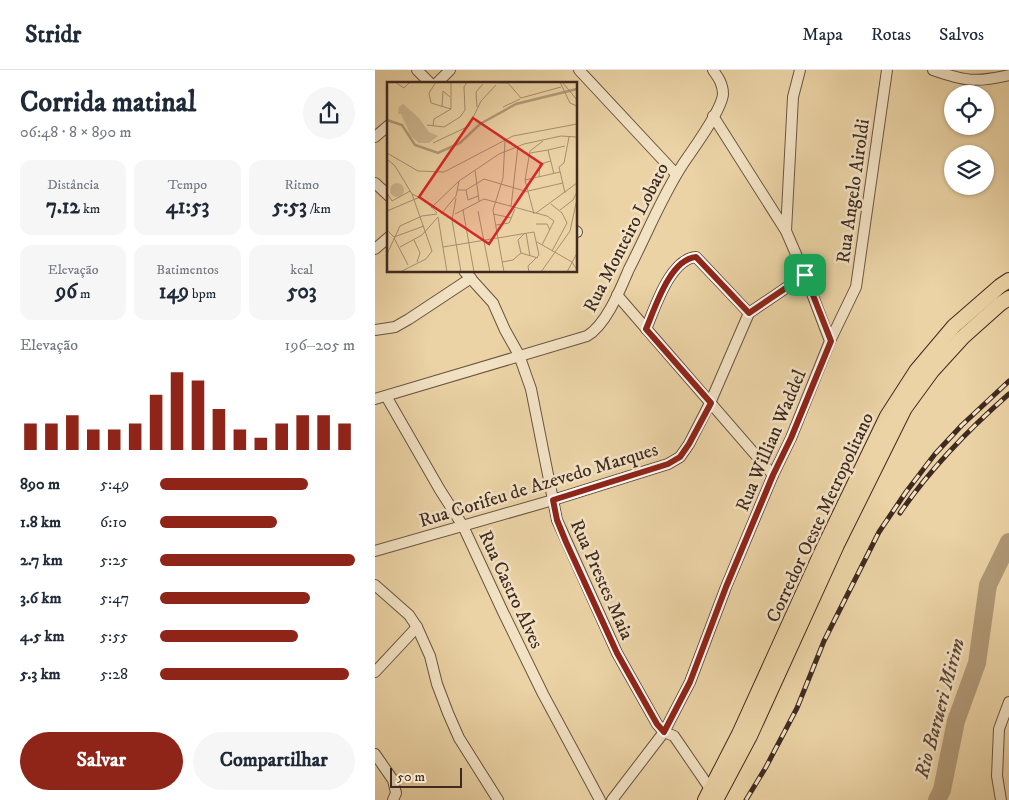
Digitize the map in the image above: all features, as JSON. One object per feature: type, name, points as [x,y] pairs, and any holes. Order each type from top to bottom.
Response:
[{"type":"main road","name":"Corredor Oeste Metropolitano","points":[[711,797],[822,552],[887,416],[916,371],[955,326],[1009,280]]},
{"type":"main road","points":[[711,797],[750,736],[837,545],[905,408],[932,371],[963,337],[1009,298]]},
{"type":"street","points":[[417,70],[429,82]]},
{"type":"street","points":[[438,82],[450,70]]},
{"type":"street","points":[[579,70],[676,174]]},
{"type":"street","name":"Rua Monteiro Lobato","points":[[375,399],[587,336],[593,332],[617,295],[676,174],[713,116],[723,95],[721,80],[713,70]]},
{"type":"street","points":[[786,231],[793,97],[800,70]]},
{"type":"street","name":"Rua Angelo Airoldi","points":[[831,341],[856,286],[887,70]]},
{"type":"street","points":[[933,70],[961,80],[991,79],[1009,75]]},
{"type":"street","points":[[713,116],[786,231],[831,341]]},
{"type":"street","points":[[375,137],[387,127]]},
{"type":"street","points":[[375,183],[387,194]]},
{"type":"street","points":[[375,249],[387,239]]},
{"type":"street","points":[[646,329],[669,277],[681,262],[689,258],[696,257],[749,313],[805,275]]},
{"type":"street","points":[[375,330],[395,327],[409,319],[467,275]]},
{"type":"street","name":"Rua Prestes Maia","points":[[467,275],[493,303],[519,355],[531,389],[557,520],[617,653],[657,724],[664,732],[673,736],[711,797]]},
{"type":"street","points":[[617,295],[773,475]]},
{"type":"street","name":"Rua Corifeu de Azevedo Marques","points":[[375,551],[553,500],[668,464],[680,457],[711,403],[749,313]]},
{"type":"street","name":"Rua Willian Waddel","points":[[612,800],[664,732],[690,682],[726,587],[831,341]]},
{"type":"street","name":"Rua Castro Alves","points":[[387,396],[440,490],[463,526],[539,686],[600,800]]},
{"type":"street","points":[[375,585],[409,615],[417,627],[430,656],[437,684],[459,738],[498,800]]},
{"type":"street","points":[[375,672],[417,627]]},
{"type":"street","points":[[1001,800],[997,776],[999,729],[1009,702]]},
{"type":"street","points":[[375,754],[393,780],[396,793],[393,800]]},
{"type":"waterway","name":"Rio Barueri Mirim","points":[[937,800],[942,790],[956,721],[977,663],[988,585],[1009,542]]},
{"type":"railway","points":[[746,800],[797,708],[824,641],[879,532],[935,454],[962,425],[1009,381]]},
{"type":"railway","points":[[900,513],[924,480],[951,450],[1009,394]]},
{"type":"route","points":[[696,257],[749,313],[805,275],[831,341],[726,587],[690,682],[664,732],[657,724],[617,653],[566,542],[557,520],[553,500],[668,464],[680,457],[689,444],[711,403],[646,329],[669,277],[681,262],[696,257]]}]
